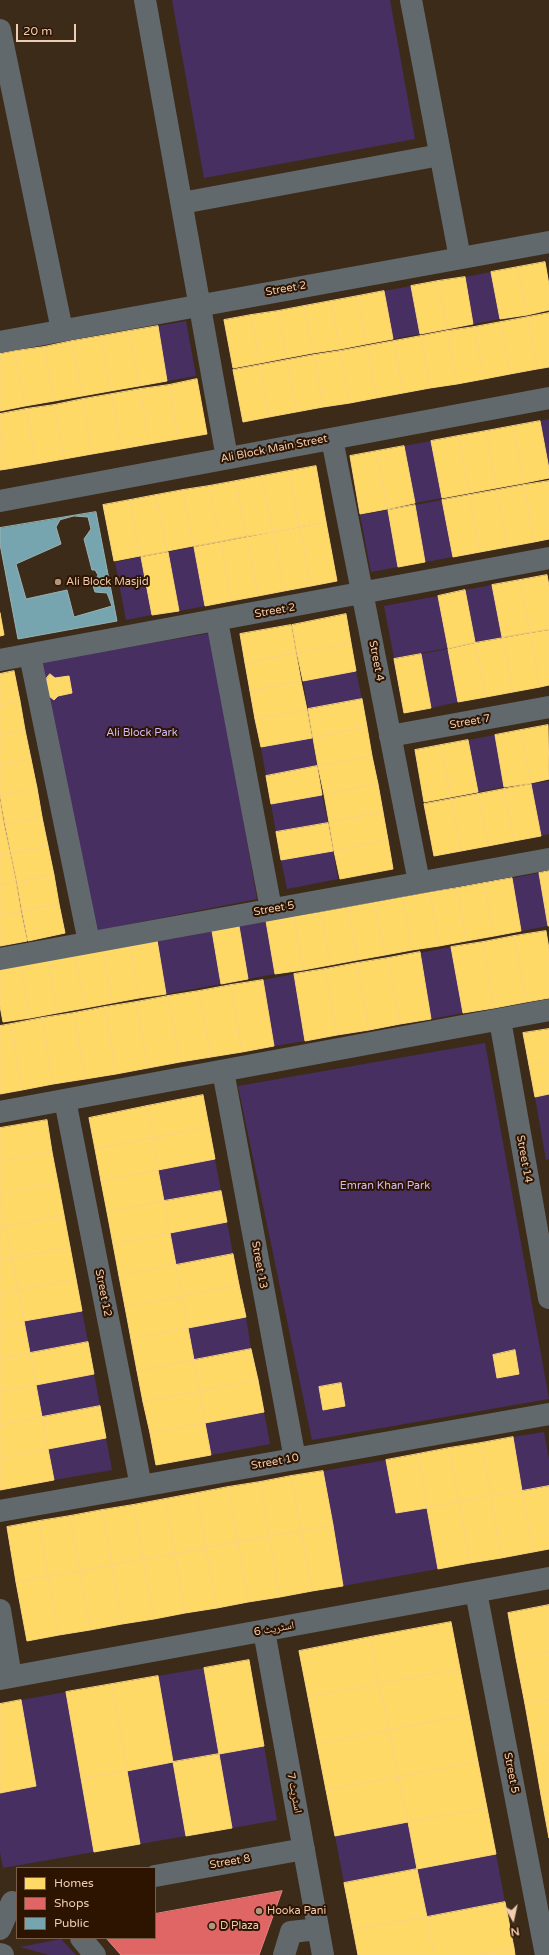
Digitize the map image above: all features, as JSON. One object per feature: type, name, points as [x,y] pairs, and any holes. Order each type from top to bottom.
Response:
[{"type":"street","points":[[145,0],[201,304],[227,458]]},
{"type":"street","points":[[411,0],[460,258]]},
{"type":"street","points":[[0,30],[62,330]]},
{"type":"street","points":[[182,202],[440,155]]},
{"type":"street","name":"Street 2","points":[[0,342],[201,304],[549,242]]},
{"type":"street","name":"Ali Block Main Street","points":[[0,501],[549,398]]},
{"type":"street","name":"Street 4","points":[[332,439],[419,882]]},
{"type":"street","name":"Street 2","points":[[0,660],[363,594],[549,558]]},
{"type":"street","points":[[216,621],[271,909]]},
{"type":"street","points":[[30,655],[89,942]]},
{"type":"street","name":"Street 7","points":[[390,736],[549,707]]},
{"type":"street","name":"Street 5","points":[[0,958],[549,859]]},
{"type":"street","points":[[0,1112],[549,1010]]},
{"type":"street","name":"Street 14","points":[[500,1020],[549,1298]]},
{"type":"street","name":"Street 13","points":[[223,1071],[295,1459]]},
{"type":"street","name":"Street 12","points":[[65,1100],[141,1486]]},
{"type":"street","name":"Street 10","points":[[0,1511],[549,1414]]},
{"type":"street","name":"اسٹریٹ 6","points":[[6,1678],[549,1578]]},
{"type":"street","name":"Street 5","points":[[476,1592],[546,1955]]},
{"type":"street","points":[[0,1610],[6,1678]]},
{"type":"street","name":"اسٹریٹ 7","points":[[264,1631],[323,1955]]},
{"type":"street","name":"Street 8","points":[[156,1876],[304,1849]]},
{"type":"street","points":[[0,1929],[10,1903]]},
{"type":"street","points":[[284,1955],[291,1932],[318,1929]]},
{"type":"street","points":[[82,1939],[95,1955]]},
{"type":"street","points":[[0,1954],[4,1955]]},
{"type":"green space","points":[[172,0],[390,0],[415,139],[204,178]]},
{"type":"green space","points":[[491,272],[500,319],[473,324],[465,277]]},
{"type":"green space","points":[[411,286],[420,334],[393,339],[384,291]]},
{"type":"green space","points":[[186,321],[196,376],[167,381],[158,326]]},
{"type":"green space","points":[[549,419],[549,469],[540,421]]},
{"type":"green space","points":[[431,441],[442,498],[415,503],[404,446]]},
{"type":"green space","points":[[442,500],[453,557],[425,562],[415,505]]},
{"type":"green space","points":[[388,510],[398,567],[371,572],[360,515]]},
{"type":"green space","points":[[194,547],[205,606],[179,611],[168,552]]},
{"type":"green space","points":[[141,557],[152,615],[126,620],[115,562]]},
{"type":"green space","points":[[492,585],[502,637],[475,642],[465,590]]},
{"type":"green space","points":[[438,596],[448,648],[394,658],[384,606]]},
{"type":"green space","name":"Ali Block Park","points":[[211,633],[257,899],[95,931],[41,662]]},
{"type":"green space","points":[[448,649],[458,702],[431,708],[421,654]]},
{"type":"green space","points":[[356,671],[362,699],[308,709],[303,681]]},
{"type":"green space","points":[[495,735],[504,787],[478,792],[468,740]]},
{"type":"green space","points":[[312,738],[317,766],[266,776],[261,747]]},
{"type":"green space","points":[[549,781],[549,834],[541,836],[531,784]]},
{"type":"green space","points":[[322,795],[328,823],[276,832],[271,804]]},
{"type":"green space","points":[[333,851],[338,879],[287,889],[281,860]]},
{"type":"green space","points":[[539,873],[548,926],[521,931],[512,878]]},
{"type":"green space","points":[[266,921],[275,974],[248,979],[239,926]]},
{"type":"green space","points":[[212,931],[221,984],[166,994],[157,941]]},
{"type":"green space","points":[[451,947],[463,1013],[431,1019],[420,953]]},
{"type":"green space","points":[[294,974],[305,1041],[274,1046],[263,980]]},
{"type":"green space","name":"Emran Khan Park","points":[[485,1043],[549,1399],[312,1440],[238,1086]]},
{"type":"green space","points":[[549,1094],[549,1159],[546,1160],[535,1097]]},
{"type":"green space","points":[[215,1159],[221,1191],[164,1201],[158,1170]]},
{"type":"green space","points":[[227,1222],[233,1254],[176,1265],[170,1233]]},
{"type":"green space","points":[[82,1311],[88,1342],[30,1353],[24,1321]]},
{"type":"green space","points":[[246,1317],[251,1349],[194,1360],[188,1328]]},
{"type":"green space","points":[[94,1374],[100,1406],[42,1417],[36,1385]]},
{"type":"green space","points":[[264,1412],[270,1444],[211,1455],[205,1423]]},
{"type":"green space","points":[[544,1432],[549,1459],[549,1486],[522,1491],[513,1437]]},
{"type":"green space","points":[[106,1438],[112,1470],[54,1480],[48,1449]]},
{"type":"green space","points":[[386,1460],[396,1513],[427,1508],[438,1569],[343,1586],[323,1471]]},
{"type":"green space","points":[[204,1668],[219,1754],[173,1762],[158,1676]]},
{"type":"green space","points":[[66,1692],[94,1852],[3,1868],[0,1852],[0,1793],[36,1786],[21,1700]]},
{"type":"green space","points":[[264,1746],[277,1820],[232,1828],[219,1754]]},
{"type":"green space","points":[[173,1762],[186,1836],[140,1844],[127,1771]]},
{"type":"green space","points":[[408,1822],[417,1869],[344,1883],[335,1836]]},
{"type":"green space","points":[[496,1854],[505,1902],[427,1917],[417,1869]]},
{"type":"green space","points":[[61,1939],[76,1955],[49,1955],[20,1947]]},
{"type":"building: Homes","points":[[545,262],[549,285],[549,310],[527,315],[518,267]]},
{"type":"building: Homes","points":[[518,267],[527,315],[500,319],[491,272]]},
{"type":"building: Homes","points":[[465,277],[473,324],[447,329],[438,281]]},
{"type":"building: Homes","points":[[438,281],[447,329],[420,334],[411,286]]},
{"type":"building: Homes","points":[[384,291],[393,339],[366,344],[358,296]]},
{"type":"building: Homes","points":[[358,296],[366,344],[340,349],[331,301]]},
{"type":"building: Homes","points":[[331,301],[340,349],[313,353],[304,306]]},
{"type":"building: Homes","points":[[304,306],[313,353],[286,358],[278,311]]},
{"type":"building: Homes","points":[[278,311],[286,358],[260,363],[251,315]]},
{"type":"building: Homes","points":[[549,313],[549,367],[537,369],[528,317]]},
{"type":"building: Homes","points":[[251,315],[260,363],[233,368],[224,320]]},
{"type":"building: Homes","points":[[528,317],[537,369],[510,374],[501,322]]},
{"type":"building: Homes","points":[[501,322],[510,374],[484,379],[474,327]]},
{"type":"building: Homes","points":[[158,326],[167,381],[139,386],[129,331]]},
{"type":"building: Homes","points":[[474,327],[484,379],[457,384],[447,331]]},
{"type":"building: Homes","points":[[129,331],[139,386],[110,391],[101,336]]},
{"type":"building: Homes","points":[[447,331],[457,384],[430,388],[421,336]]},
{"type":"building: Homes","points":[[101,336],[110,391],[82,396],[72,341]]},
{"type":"building: Homes","points":[[421,336],[430,388],[403,393],[394,341]]},
{"type":"building: Homes","points":[[72,341],[82,396],[54,401],[44,347]]},
{"type":"building: Homes","points":[[394,341],[403,393],[376,398],[367,346]]},
{"type":"building: Homes","points":[[367,346],[376,398],[350,403],[340,351]]},
{"type":"building: Homes","points":[[44,347],[54,401],[25,406],[15,351]]},
{"type":"building: Homes","points":[[15,351],[25,406],[0,411],[0,354]]},
{"type":"building: Homes","points":[[340,351],[350,403],[323,407],[314,355]]},
{"type":"building: Homes","points":[[314,355],[323,407],[296,412],[287,360]]},
{"type":"building: Homes","points":[[287,360],[296,412],[269,417],[260,365]]},
{"type":"building: Homes","points":[[260,365],[269,417],[243,422],[233,370]]},
{"type":"building: Homes","points":[[197,379],[207,434],[178,439],[169,385]]},
{"type":"building: Homes","points":[[169,385],[178,439],[149,444],[140,389]]},
{"type":"building: Homes","points":[[140,389],[149,444],[121,449],[112,394]]},
{"type":"building: Homes","points":[[112,394],[121,449],[92,454],[83,399]]},
{"type":"building: Homes","points":[[83,399],[92,454],[64,459],[54,405]]},
{"type":"building: Homes","points":[[54,405],[64,459],[36,464],[26,409]]},
{"type":"building: Homes","points":[[26,409],[36,464],[7,469],[0,429],[0,414]]},
{"type":"building: Homes","points":[[540,421],[549,469],[549,478],[524,483],[513,426]]},
{"type":"building: Homes","points":[[513,426],[524,483],[496,488],[486,431]]},
{"type":"building: Homes","points":[[0,429],[7,469],[0,470]]},
{"type":"building: Homes","points":[[486,431],[496,488],[469,493],[458,436]]},
{"type":"building: Homes","points":[[458,436],[469,493],[442,498],[431,441]]},
{"type":"building: Homes","points":[[404,446],[415,503],[387,509],[377,451]]},
{"type":"building: Homes","points":[[377,451],[387,509],[360,514],[350,456]]},
{"type":"building: Homes","points":[[316,466],[326,522],[299,527],[289,471]]},
{"type":"building: Homes","points":[[289,471],[299,527],[273,532],[262,476]]},
{"type":"building: Homes","points":[[262,476],[273,532],[246,536],[236,481]]},
{"type":"building: Homes","points":[[236,481],[246,536],[220,541],[209,486]]},
{"type":"building: Homes","points":[[549,481],[549,539],[534,542],[524,485]]},
{"type":"building: Homes","points":[[524,485],[534,542],[507,547],[497,490]]},
{"type":"building: Homes","points":[[209,486],[220,541],[193,546],[183,490]]},
{"type":"building: Homes","points":[[183,490],[193,546],[167,551],[156,495]]},
{"type":"building: Homes","points":[[497,490],[507,547],[480,552],[469,495]]},
{"type":"building: Homes","points":[[156,495],[167,551],[140,556],[130,500]]},
{"type":"building: Homes","points":[[469,495],[480,552],[453,557],[442,500]]},
{"type":"building: Homes","points":[[130,500],[140,556],[114,561],[103,505]]},
{"type":"building: Homes","points":[[415,505],[425,562],[398,567],[388,510]]},
{"type":"building: Homes","points":[[326,522],[337,581],[311,586],[300,527]]},
{"type":"building: Homes","points":[[300,527],[311,586],[284,591],[273,532]]},
{"type":"building: Homes","points":[[273,532],[284,591],[258,596],[247,537]]},
{"type":"building: Homes","points":[[247,537],[258,596],[231,601],[221,542]]},
{"type":"building: Homes","points":[[221,542],[231,601],[205,606],[194,547]]},
{"type":"building: Homes","points":[[168,552],[179,611],[152,615],[141,557]]},
{"type":"building: Homes","points":[[547,575],[549,586],[549,629],[530,632],[520,580]]},
{"type":"building: Homes","points":[[520,580],[530,632],[502,637],[492,585]]},
{"type":"building: Homes","points":[[465,590],[475,642],[448,648],[438,596]]},
{"type":"building: Homes","points":[[0,613],[4,635],[0,636]]},
{"type":"building: Homes","points":[[346,614],[351,643],[297,653],[292,625]]},
{"type":"building: Homes","points":[[291,625],[296,653],[245,663],[240,634]]},
{"type":"building: Homes","points":[[549,630],[549,685],[540,687],[530,633]]},
{"type":"building: Homes","points":[[530,633],[540,687],[513,692],[503,638]]},
{"type":"building: Homes","points":[[503,638],[513,692],[486,697],[475,643]]},
{"type":"building: Homes","points":[[351,643],[356,671],[303,681],[297,653]]},
{"type":"building: Homes","points":[[475,643],[486,697],[458,702],[448,649]]},
{"type":"building: Homes","points":[[296,653],[301,681],[250,691],[245,663]]},
{"type":"building: Homes","points":[[421,654],[431,708],[404,713],[394,659]]},
{"type":"building: Homes","points":[[14,671],[20,701],[0,705],[0,674]]},
{"type":"building: Homes","points":[[50,674],[55,678],[69,676],[72,693],[58,696],[54,700],[49,696],[46,679]]},
{"type":"building: Homes","points":[[301,681],[307,710],[255,719],[250,691]]},
{"type":"building: Homes","points":[[362,699],[367,727],[313,738],[308,709]]},
{"type":"building: Homes","points":[[20,701],[25,730],[0,735],[0,705]]},
{"type":"building: Homes","points":[[307,710],[312,738],[261,747],[255,719]]},
{"type":"building: Homes","points":[[548,725],[549,779],[531,783],[521,730]]},
{"type":"building: Homes","points":[[367,727],[372,756],[318,766],[313,738]]},
{"type":"building: Homes","points":[[25,730],[31,759],[0,765],[0,735]]},
{"type":"building: Homes","points":[[521,730],[531,783],[504,787],[495,735]]},
{"type":"building: Homes","points":[[468,740],[478,792],[451,797],[441,745]]},
{"type":"building: Homes","points":[[441,745],[451,797],[424,802],[415,750]]},
{"type":"building: Homes","points":[[372,756],[378,784],[324,794],[318,766]]},
{"type":"building: Homes","points":[[31,759],[37,788],[0,795],[0,765]]},
{"type":"building: Homes","points":[[317,766],[322,795],[271,804],[266,776]]},
{"type":"building: Homes","points":[[378,784],[383,812],[329,822],[324,794]]},
{"type":"building: Homes","points":[[531,784],[541,836],[514,841],[504,789]]},
{"type":"building: Homes","points":[[37,788],[42,817],[5,824],[0,795]]},
{"type":"building: Homes","points":[[504,789],[514,841],[488,846],[478,794]]},
{"type":"building: Homes","points":[[478,794],[488,846],[461,851],[451,799]]},
{"type":"building: Homes","points":[[451,799],[461,851],[434,856],[424,804]]},
{"type":"building: Homes","points":[[0,801],[4,825],[0,825]]},
{"type":"building: Homes","points":[[383,812],[388,840],[334,851],[329,822]]},
{"type":"building: Homes","points":[[42,817],[48,846],[11,853],[5,824]]},
{"type":"building: Homes","points":[[328,823],[333,851],[281,860],[276,832]]},
{"type":"building: Homes","points":[[0,825],[4,825],[10,853],[0,855]]},
{"type":"building: Homes","points":[[388,840],[393,869],[340,879],[334,851]]},
{"type":"building: Homes","points":[[48,846],[54,875],[17,882],[11,853]]},
{"type":"building: Homes","points":[[10,853],[16,882],[0,886],[0,855]]},
{"type":"building: Homes","points":[[549,871],[549,926],[548,926],[539,873]]},
{"type":"building: Homes","points":[[54,875],[59,904],[22,911],[17,882]]},
{"type":"building: Homes","points":[[512,878],[521,931],[494,936],[484,883]]},
{"type":"building: Homes","points":[[16,882],[21,912],[0,916],[0,886]]},
{"type":"building: Homes","points":[[484,883],[494,936],[466,941],[457,888]]},
{"type":"building: Homes","points":[[457,888],[466,941],[439,946],[430,892]]},
{"type":"building: Homes","points":[[430,892],[439,946],[412,950],[403,897]]},
{"type":"building: Homes","points":[[403,897],[412,950],[385,955],[375,902]]},
{"type":"building: Homes","points":[[375,902],[385,955],[357,960],[348,907]]},
{"type":"building: Homes","points":[[59,904],[65,933],[28,941],[22,911]]},
{"type":"building: Homes","points":[[348,907],[357,960],[330,965],[321,912]]},
{"type":"building: Homes","points":[[21,912],[27,941],[0,946],[0,916]]},
{"type":"building: Homes","points":[[321,912],[330,965],[303,970],[294,916]]},
{"type":"building: Homes","points":[[294,916],[303,970],[275,974],[266,921]]},
{"type":"building: Homes","points":[[239,926],[248,979],[221,984],[212,931]]},
{"type":"building: Homes","points":[[546,931],[549,949],[549,998],[526,1002],[514,936]]},
{"type":"building: Homes","points":[[514,936],[526,1002],[494,1008],[483,942]]},
{"type":"building: Homes","points":[[157,940],[166,994],[139,998],[130,945]]},
{"type":"building: Homes","points":[[483,942],[494,1008],[463,1013],[451,947]]},
{"type":"building: Homes","points":[[130,945],[139,998],[112,1003],[103,950]]},
{"type":"building: Homes","points":[[103,950],[112,1003],[85,1008],[75,955]]},
{"type":"building: Homes","points":[[420,952],[431,1019],[400,1024],[388,958]]},
{"type":"building: Homes","points":[[75,955],[85,1008],[57,1013],[48,959]]},
{"type":"building: Homes","points":[[388,958],[400,1024],[369,1030],[357,963]]},
{"type":"building: Homes","points":[[48,959],[57,1013],[30,1018],[21,964]]},
{"type":"building: Homes","points":[[357,963],[369,1030],[337,1035],[325,969]]},
{"type":"building: Homes","points":[[21,964],[30,1018],[3,1022],[0,1006],[0,968]]},
{"type":"building: Homes","points":[[325,969],[337,1035],[305,1041],[294,974]]},
{"type":"building: Homes","points":[[263,980],[274,1046],[242,1052],[231,985]]},
{"type":"building: Homes","points":[[231,985],[242,1052],[211,1057],[199,991]]},
{"type":"building: Homes","points":[[199,991],[211,1057],[180,1062],[168,996]]},
{"type":"building: Homes","points":[[168,996],[180,1062],[148,1068],[136,1002]]},
{"type":"building: Homes","points":[[136,1002],[148,1068],[116,1074],[105,1007]]},
{"type":"building: Homes","points":[[105,1007],[116,1074],[85,1079],[74,1013]]},
{"type":"building: Homes","points":[[74,1013],[85,1079],[53,1084],[42,1018]]},
{"type":"building: Homes","points":[[42,1018],[53,1084],[22,1090],[11,1024]]},
{"type":"building: Homes","points":[[11,1024],[22,1090],[0,1094],[0,1026]]},
{"type":"building: Homes","points":[[549,1029],[549,1061],[529,1065],[523,1033]]},
{"type":"building: Homes","points":[[549,1061],[549,1094],[535,1097],[529,1065]]},
{"type":"building: Homes","points":[[203,1095],[209,1127],[153,1138],[147,1106]]},
{"type":"building: Homes","points":[[147,1106],[153,1138],[95,1149],[89,1118]]},
{"type":"building: Homes","points":[[47,1120],[52,1152],[0,1161],[0,1128]]},
{"type":"building: Homes","points":[[209,1127],[215,1159],[158,1170],[153,1138]]},
{"type":"building: Homes","points":[[153,1138],[158,1170],[101,1181],[95,1149]]},
{"type":"building: Homes","points":[[52,1152],[58,1183],[0,1194],[0,1161]]},
{"type":"building: Homes","points":[[158,1170],[164,1201],[107,1212],[101,1181]]},
{"type":"building: Homes","points":[[58,1183],[64,1215],[6,1226],[0,1194]]},
{"type":"building: Homes","points":[[221,1191],[227,1222],[170,1233],[164,1201]]},
{"type":"building: Homes","points":[[0,1194],[6,1226],[0,1227]]},
{"type":"building: Homes","points":[[164,1201],[170,1233],[113,1244],[107,1212]]},
{"type":"building: Homes","points":[[64,1215],[70,1247],[12,1258],[6,1226]]},
{"type":"building: Homes","points":[[6,1226],[12,1258],[0,1260],[0,1227]]},
{"type":"building: Homes","points":[[170,1233],[176,1265],[119,1276],[113,1244]]},
{"type":"building: Homes","points":[[70,1247],[76,1279],[18,1290],[12,1258]]},
{"type":"building: Homes","points":[[233,1254],[239,1285],[182,1296],[176,1265]]},
{"type":"building: Homes","points":[[12,1258],[18,1290],[0,1293],[0,1260]]},
{"type":"building: Homes","points":[[176,1265],[182,1296],[125,1307],[119,1276]]},
{"type":"building: Homes","points":[[76,1279],[82,1311],[24,1321],[18,1290]]},
{"type":"building: Homes","points":[[239,1285],[246,1317],[188,1328],[182,1296]]},
{"type":"building: Homes","points":[[18,1290],[24,1321],[0,1326],[0,1293]]},
{"type":"building: Homes","points":[[182,1296],[188,1328],[131,1339],[125,1307]]},
{"type":"building: Homes","points":[[24,1321],[30,1353],[0,1359],[0,1326]]},
{"type":"building: Homes","points":[[188,1328],[194,1360],[137,1371],[131,1339]]},
{"type":"building: Homes","points":[[88,1342],[94,1374],[36,1385],[30,1353]]},
{"type":"building: Homes","points":[[251,1349],[258,1380],[200,1391],[194,1360]]},
{"type":"building: Homes","points":[[515,1350],[519,1374],[497,1378],[493,1355]]},
{"type":"building: Homes","points":[[30,1353],[36,1385],[0,1392],[0,1359]]},
{"type":"building: Homes","points":[[194,1360],[200,1391],[143,1402],[137,1371]]},
{"type":"building: Homes","points":[[258,1380],[264,1412],[205,1423],[200,1391]]},
{"type":"building: Homes","points":[[341,1383],[345,1406],[323,1410],[319,1387]]},
{"type":"building: Homes","points":[[36,1385],[42,1417],[0,1425],[0,1392]]},
{"type":"building: Homes","points":[[200,1391],[205,1423],[150,1433],[143,1402]]},
{"type":"building: Homes","points":[[100,1406],[106,1438],[48,1449],[42,1417]]},
{"type":"building: Homes","points":[[42,1417],[48,1449],[0,1458],[0,1425]]},
{"type":"building: Homes","points":[[205,1423],[211,1455],[156,1465],[150,1433]]},
{"type":"building: Homes","points":[[513,1437],[522,1491],[491,1496],[481,1443]]},
{"type":"building: Homes","points":[[481,1443],[491,1496],[459,1502],[449,1448]]},
{"type":"building: Homes","points":[[449,1448],[459,1502],[427,1508],[418,1454]]},
{"type":"building: Homes","points":[[48,1449],[54,1480],[0,1490],[0,1458]]},
{"type":"building: Homes","points":[[418,1454],[427,1508],[396,1513],[386,1460]]},
{"type":"building: Homes","points":[[323,1471],[333,1525],[301,1531],[291,1476]]},
{"type":"building: Homes","points":[[291,1476],[301,1531],[269,1536],[260,1482]]},
{"type":"building: Homes","points":[[260,1482],[269,1536],[238,1542],[228,1487]]},
{"type":"building: Homes","points":[[549,1486],[549,1549],[533,1552],[522,1491]]},
{"type":"building: Homes","points":[[228,1487],[238,1542],[206,1548],[197,1493]]},
{"type":"building: Homes","points":[[522,1491],[533,1552],[501,1558],[491,1496]]},
{"type":"building: Homes","points":[[197,1493],[206,1548],[175,1554],[165,1499]]},
{"type":"building: Homes","points":[[491,1496],[501,1558],[470,1563],[459,1502]]},
{"type":"building: Homes","points":[[165,1499],[175,1554],[143,1559],[133,1505]]},
{"type":"building: Homes","points":[[459,1502],[470,1563],[438,1569],[427,1508]]},
{"type":"building: Homes","points":[[133,1505],[143,1559],[112,1565],[102,1510]]},
{"type":"building: Homes","points":[[102,1510],[112,1565],[80,1571],[70,1516]]},
{"type":"building: Homes","points":[[70,1516],[80,1571],[48,1576],[39,1521]]},
{"type":"building: Homes","points":[[39,1521],[48,1576],[16,1582],[7,1527]]},
{"type":"building: Homes","points":[[333,1525],[343,1586],[312,1591],[301,1531]]},
{"type":"building: Homes","points":[[301,1531],[312,1591],[280,1597],[269,1536]]},
{"type":"building: Homes","points":[[269,1536],[280,1597],[248,1602],[238,1542]]},
{"type":"building: Homes","points":[[238,1542],[248,1602],[217,1608],[206,1548]]},
{"type":"building: Homes","points":[[206,1548],[217,1608],[185,1613],[175,1554]]},
{"type":"building: Homes","points":[[175,1554],[185,1613],[154,1619],[143,1559]]},
{"type":"building: Homes","points":[[143,1559],[154,1619],[122,1624],[112,1565]]},
{"type":"building: Homes","points":[[112,1565],[122,1624],[90,1630],[80,1571]]},
{"type":"building: Homes","points":[[80,1571],[90,1630],[59,1635],[48,1576]]},
{"type":"building: Homes","points":[[48,1576],[59,1635],[27,1641],[16,1582]]},
{"type":"building: Homes","points":[[549,1605],[549,1652],[516,1658],[508,1613]]},
{"type":"building: Homes","points":[[451,1622],[460,1669],[379,1684],[370,1637]]},
{"type":"building: Homes","points":[[370,1637],[379,1684],[308,1697],[299,1651]]},
{"type":"building: Homes","points":[[549,1652],[549,1700],[525,1704],[516,1658]]},
{"type":"building: Homes","points":[[249,1660],[264,1746],[219,1754],[204,1668]]},
{"type":"building: Homes","points":[[460,1669],[469,1715],[389,1730],[379,1684]]},
{"type":"building: Homes","points":[[158,1676],[173,1762],[127,1771],[112,1684]]},
{"type":"building: Homes","points":[[112,1684],[127,1771],[81,1778],[66,1692]]},
{"type":"building: Homes","points":[[379,1684],[389,1730],[317,1744],[308,1697]]},
{"type":"building: Homes","points":[[21,1700],[36,1786],[0,1793],[0,1704]]},
{"type":"building: Homes","points":[[549,1700],[549,1746],[533,1749],[525,1704]]},
{"type":"building: Homes","points":[[469,1715],[478,1762],[398,1777],[389,1730]]},
{"type":"building: Homes","points":[[389,1730],[398,1777],[326,1790],[317,1744]]},
{"type":"building: Homes","points":[[549,1746],[549,1793],[541,1795],[533,1749]]},
{"type":"building: Homes","points":[[219,1754],[232,1828],[186,1836],[173,1762]]},
{"type":"building: Homes","points":[[478,1762],[487,1808],[408,1822],[398,1777]]},
{"type":"building: Homes","points":[[127,1771],[140,1844],[94,1852],[81,1778]]},
{"type":"building: Homes","points":[[398,1777],[408,1822],[335,1836],[326,1790]]},
{"type":"building: Homes","points":[[549,1793],[549,1838],[541,1795]]},
{"type":"building: Homes","points":[[487,1808],[496,1854],[417,1869],[408,1822]]},
{"type":"building: Homes","points":[[417,1869],[427,1917],[353,1929],[344,1883]]},
{"type":"building: Homes","points":[[505,1902],[514,1948],[479,1955],[434,1955],[427,1917]]},
{"type":"building: Homes","points":[[427,1917],[434,1955],[358,1955],[353,1929]]},
{"type":"building: Homes","points":[[514,1948],[515,1955],[479,1955]]},
{"type":"building: Shops","name":"D Plaza","points":[[282,1891],[259,1955],[121,1955],[107,1939],[156,1939],[156,1914]]},
{"type":"building: Public","name":"Ali Block Masjid","points":[[96,512],[117,621],[18,639],[0,544],[0,528]]},
{"type":"building: Public","points":[[74,516],[88,517],[91,529],[84,539],[92,570],[95,570],[98,575],[96,579],[91,580],[95,592],[107,593],[112,606],[74,617],[67,590],[26,599],[16,564],[61,544],[56,527],[60,520]]},
{"type":"place","name":"Ali Block Masjid","points":[[58,582]]},
{"type":"place","name":"Hooka Pani","points":[[259,1911]]},
{"type":"place","name":"D Plaza","points":[[212,1926]]}]
